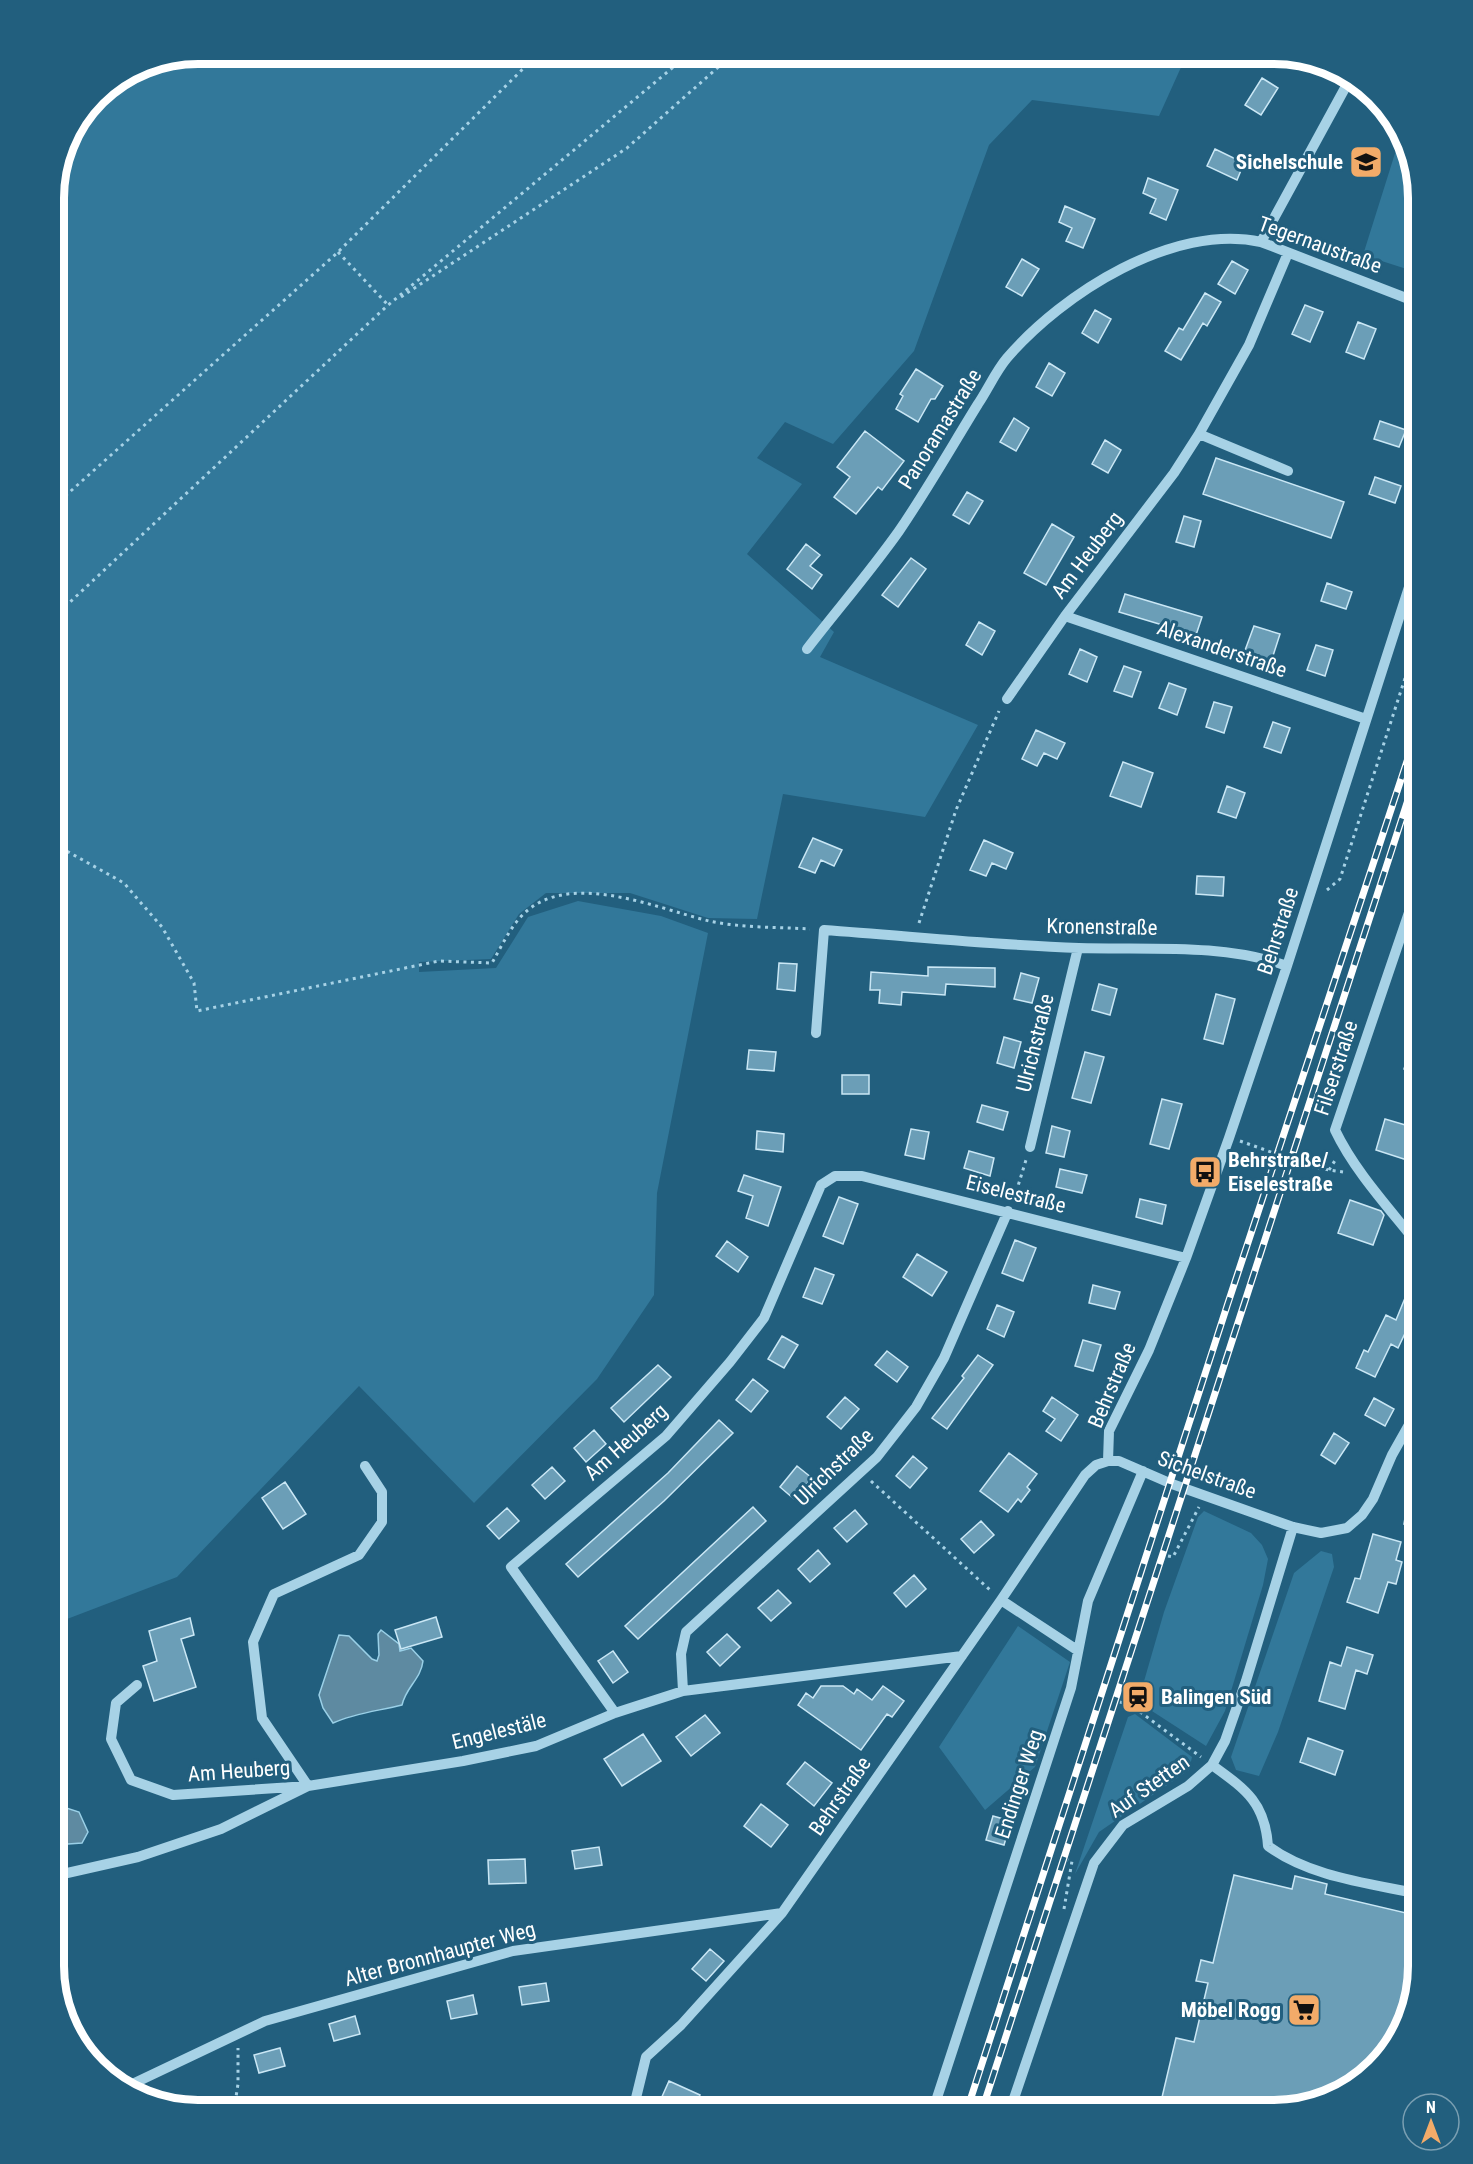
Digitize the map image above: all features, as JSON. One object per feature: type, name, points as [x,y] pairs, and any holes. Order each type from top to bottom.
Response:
[{"type":"street","points":[[1261,242],[1346,86]]},
{"type":"street","name":"Tegernaustraße","points":[[1136,262],[1178,246],[1241,237],[1261,242],[1408,299]]},
{"type":"street","name":"Am Heuberg","points":[[1007,699],[1065,616],[1174,472],[1199,434],[1249,345],[1288,253]]},
{"type":"street","name":"Panoramastraße","points":[[807,649],[899,531],[1006,359],[1047,320],[1088,287],[1136,262]]},
{"type":"street","points":[[1199,434],[1288,471]]},
{"type":"street","name":"Behrstraße","points":[[635,2099],[646,2057],[681,2025],[782,1913],[1001,1600],[1085,1475],[1096,1465],[1108,1461],[1109,1431],[1149,1350],[1186,1258],[1306,909],[1408,590]]},
{"type":"street","name":"Alexanderstraße","points":[[1065,616],[1366,719]]},
{"type":"street","name":"Filserstraße","points":[[1408,915],[1335,1130],[1343,1148],[1408,1232]]},
{"type":"street","points":[[816,1033],[824,930],[915,936]]},
{"type":"street","name":"Kronenstraße","points":[[915,936],[1078,948],[1170,948],[1267,959],[1287,966]]},
{"type":"street","name":"Ulrichstraße","points":[[1030,1147],[1078,948]]},
{"type":"street","name":"Am Heuberg","points":[[615,1713],[511,1567],[666,1436],[730,1362],[764,1318],[821,1185],[836,1176]]},
{"type":"street","name":"Eiselestraße","points":[[836,1176],[862,1176],[1008,1211],[1186,1258]]},
{"type":"street","name":"Ulrichstraße","points":[[683,1691],[681,1654],[686,1632],[877,1457],[916,1407],[944,1358],[1008,1211]]},
{"type":"street","name":"Sichelstraße","points":[[1108,1461],[1119,1461],[1293,1527],[1321,1533],[1347,1528],[1362,1515],[1408,1430]]},
{"type":"street","name":"Am Heuberg","points":[[308,1785],[262,1718],[253,1642],[274,1594],[359,1555],[382,1522],[382,1492],[365,1466]]},
{"type":"street","name":"Endinger Weg","points":[[936,2100],[1071,1688],[1088,1601],[1143,1472]]},
{"type":"street","name":"Auf Stetten","points":[[1013,2100],[1094,1863],[1123,1825],[1188,1786],[1212,1765],[1225,1741],[1246,1681],[1293,1527]]},
{"type":"street","points":[[1001,1600],[1077,1650]]},
{"type":"street","name":"Engelestäle","points":[[65,1874],[138,1857],[221,1829],[308,1785],[463,1761],[536,1746],[615,1713],[683,1691],[962,1656]]},
{"type":"street","name":"Am Heuberg","points":[[137,1685],[116,1703],[111,1739],[131,1780],[173,1795],[308,1785]]},
{"type":"street","points":[[1212,1765],[1255,1799],[1268,1846],[1286,1860],[1320,1872],[1408,1892]]},
{"type":"street","name":"Alter Bronnhaupter Weg","points":[[135,2083],[265,2021],[513,1951],[782,1913]]},
{"type":"path","points":[[65,496],[338,252],[527,65]]},
{"type":"path","points":[[65,607],[387,306],[676,65]]},
{"type":"path","points":[[387,306],[627,148],[721,65]]},
{"type":"path","points":[[338,252],[387,306]]},
{"type":"path","points":[[1306,909],[1340,879],[1408,669]]},
{"type":"path","points":[[915,936],[956,810],[998,712],[1007,699]]},
{"type":"path","points":[[65,850],[124,883],[162,927],[194,983],[197,1011],[439,960],[492,963],[519,919],[542,901],[581,892],[631,898],[711,921],[824,930]]},
{"type":"path","points":[[1253,1146],[1316,1168],[1352,1173],[1359,1169]]},
{"type":"path","points":[[1008,1211],[1030,1147]]},
{"type":"path","points":[[861,1472],[1001,1600]]},
{"type":"path","points":[[1168,1556],[1173,1557],[1206,1495]]},
{"type":"path","points":[[1120,1702],[1132,1706],[1212,1765]]},
{"type":"path","points":[[1068,1860],[1072,1861],[1068,1874]]},
{"type":"path","points":[[236,2099],[238,2034]]},
{"type":"shaded area","points":[[190,65],[1182,65],[1159,116],[1032,100],[989,145],[914,351],[833,444],[785,422],[757,458],[802,484],[747,554],[834,632],[820,657],[978,725],[925,817],[783,794],[757,919],[708,918],[630,893],[546,893],[519,914],[491,959],[419,962],[419,972],[496,968],[528,917],[578,901],[661,916],[708,933],[657,1193],[654,1295],[597,1379],[474,1503],[359,1386],[177,1577],[65,1620],[65,190],[69,164],[87,124],[104,104],[124,87],[164,69]]},
{"type":"shaded area","points":[[1397,147],[1404,164],[1407,181],[1408,269],[1363,255]]},
{"type":"shaded area","points":[[1204,1511],[1251,1533],[1262,1545],[1268,1559],[1263,1585],[1225,1711],[1206,1746],[1138,1702],[1164,1612],[1198,1517]]},
{"type":"shaded area","points":[[1321,1551],[1332,1554],[1334,1567],[1278,1732],[1259,1776],[1236,1770],[1231,1757],[1294,1573]]},
{"type":"shaded area","points":[[1018,1626],[1070,1662],[1035,1767],[985,1810],[939,1747]]},
{"type":"shaded area","points":[[381,1630],[399,1644],[400,1651],[411,1648],[423,1661],[419,1673],[402,1705],[358,1714],[333,1723],[323,1708],[319,1695],[339,1635],[349,1636],[372,1659],[377,1661],[378,1634]]},
{"type":"shaded area","points":[[1135,1714],[1192,1757],[1189,1770],[1099,1832],[1075,1874],[1128,1717]]},
{"type":"shaded area","points":[[65,1808],[79,1812],[88,1832],[82,1843],[65,1844]]},
{"type":"building","points":[[1262,78],[1278,88],[1261,115],[1245,105]]},
{"type":"building","points":[[1215,149],[1244,163],[1237,180],[1207,166]]},
{"type":"building","points":[[1148,178],[1178,190],[1166,220],[1150,213],[1156,199],[1143,193]]},
{"type":"building","points":[[1065,206],[1095,219],[1083,248],[1066,241],[1072,228],[1059,222]]},
{"type":"building","points":[[1022,259],[1039,269],[1022,296],[1006,287]]},
{"type":"building","points":[[1232,261],[1248,270],[1235,294],[1218,284]]},
{"type":"building","points":[[1205,293],[1221,302],[1207,326],[1203,323],[1181,360],[1165,351],[1179,328],[1183,330]]},
{"type":"building","points":[[1305,305],[1323,312],[1310,342],[1292,334]]},
{"type":"building","points":[[1095,310],[1111,319],[1098,343],[1082,333]]},
{"type":"building","points":[[1358,322],[1376,329],[1364,359],[1346,352]]},
{"type":"building","points":[[1049,363],[1065,373],[1052,396],[1036,387]]},
{"type":"building","points":[[916,369],[943,386],[935,399],[931,399],[918,422],[896,409],[903,396],[900,394]]},
{"type":"building","points":[[1014,418],[1029,428],[1016,451],[1000,442]]},
{"type":"building","points":[[1380,421],[1406,430],[1399,447],[1374,439]]},
{"type":"building","points":[[865,431],[904,461],[882,490],[878,487],[856,514],[834,497],[850,477],[837,467]]},
{"type":"building","points":[[1105,440],[1121,450],[1108,473],[1092,464]]},
{"type":"building","points":[[1216,458],[1344,502],[1331,538],[1203,494]]},
{"type":"building","points":[[1375,477],[1401,486],[1395,503],[1369,494]]},
{"type":"building","points":[[967,492],[983,501],[969,524],[953,515]]},
{"type":"building","points":[[1184,516],[1201,521],[1194,547],[1176,542]]},
{"type":"building","points":[[1052,524],[1074,537],[1046,585],[1024,573]]},
{"type":"building","points":[[806,544],[820,555],[810,566],[822,575],[812,589],[787,569]]},
{"type":"building","points":[[911,558],[926,569],[898,607],[882,595]]},
{"type":"building","points":[[1327,583],[1352,592],[1346,609],[1321,601]]},
{"type":"building","points":[[1125,594],[1202,617],[1196,635],[1119,612]]},
{"type":"building","points":[[979,622],[995,631],[982,655],[966,645]]},
{"type":"building","points":[[1254,626],[1280,634],[1271,662],[1244,653]]},
{"type":"building","points":[[1316,645],[1333,650],[1325,676],[1307,670]]},
{"type":"building","points":[[1080,649],[1097,657],[1087,682],[1069,674]]},
{"type":"building","points":[[1124,666],[1141,672],[1132,697],[1114,691]]},
{"type":"building","points":[[1169,683],[1186,689],[1177,715],[1159,708]]},
{"type":"building","points":[[1214,702],[1232,707],[1224,733],[1206,727]]},
{"type":"building","points":[[1273,722],[1290,728],[1281,753],[1264,747]]},
{"type":"building","points":[[1036,730],[1065,743],[1057,759],[1044,753],[1037,766],[1022,759]]},
{"type":"building","points":[[1123,762],[1153,773],[1141,807],[1110,796]]},
{"type":"building","points":[[1227,786],[1245,793],[1236,818],[1218,812]]},
{"type":"building","points":[[813,838],[842,850],[834,866],[821,860],[815,873],[799,867]]},
{"type":"building","points":[[984,840],[1013,853],[1006,869],[992,863],[986,876],[970,870]]},
{"type":"building","points":[[1197,876],[1224,877],[1223,896],[1196,894]]},
{"type":"building","points":[[779,963],[797,964],[795,991],[777,989]]},
{"type":"building","points":[[928,967],[995,968],[995,987],[946,984],[945,995],[902,992],[901,1005],[879,1003],[880,990],[870,990],[871,972],[928,976]]},
{"type":"building","points":[[1021,973],[1039,978],[1032,1003],[1014,999]]},
{"type":"building","points":[[1099,984],[1117,989],[1110,1015],[1092,1010]]},
{"type":"building","points":[[1216,994],[1235,999],[1223,1044],[1204,1039]]},
{"type":"building","points":[[1004,1037],[1021,1042],[1014,1068],[997,1063]]},
{"type":"building","points":[[749,1050],[776,1052],[774,1071],[747,1069]]},
{"type":"building","points":[[1085,1052],[1104,1057],[1091,1103],[1072,1098]]},
{"type":"building","points":[[1408,1056],[1408,1070],[1404,1069]]},
{"type":"building","points":[[842,1075],[869,1075],[869,1094],[842,1094]]},
{"type":"building","points":[[1162,1099],[1182,1104],[1169,1149],[1150,1144]]},
{"type":"building","points":[[982,1105],[1008,1112],[1003,1130],[977,1122]]},
{"type":"building","points":[[1385,1119],[1408,1126],[1408,1160],[1376,1150]]},
{"type":"building","points":[[1052,1126],[1070,1131],[1064,1157],[1046,1153]]},
{"type":"building","points":[[911,1129],[929,1132],[924,1159],[905,1155]]},
{"type":"building","points":[[757,1131],[784,1134],[783,1152],[756,1149]]},
{"type":"building","points":[[969,1151],[994,1158],[990,1176],[964,1168]]},
{"type":"building","points":[[1060,1169],[1087,1175],[1082,1193],[1056,1187]]},
{"type":"building","points":[[744,1175],[781,1187],[768,1226],[746,1218],[753,1196],[738,1191]]},
{"type":"building","points":[[839,1197],[858,1204],[843,1244],[823,1236]]},
{"type":"building","points":[[1140,1199],[1166,1205],[1162,1224],[1136,1217]]},
{"type":"building","points":[[1350,1200],[1381,1211],[1384,1215],[1373,1245],[1338,1233]]},
{"type":"building","points":[[1015,1240],[1036,1248],[1023,1281],[1002,1273]]},
{"type":"building","points":[[727,1241],[748,1257],[738,1272],[716,1256]]},
{"type":"building","points":[[917,1254],[947,1272],[932,1296],[903,1277]]},
{"type":"building","points":[[815,1268],[834,1275],[822,1304],[803,1297]]},
{"type":"building","points":[[1093,1285],[1120,1292],[1115,1309],[1089,1303]]},
{"type":"building","points":[[1408,1291],[1408,1327],[1398,1348],[1391,1344],[1375,1377],[1356,1368],[1364,1350],[1368,1352],[1386,1315],[1396,1320]]},
{"type":"building","points":[[997,1305],[1014,1312],[1004,1337],[987,1329]]},
{"type":"building","points":[[782,1336],[798,1345],[784,1368],[768,1359]]},
{"type":"building","points":[[1083,1340],[1101,1345],[1093,1371],[1075,1366]]},
{"type":"building","points":[[887,1351],[908,1367],[897,1382],[875,1365]]},
{"type":"building","points":[[978,1355],[993,1365],[947,1429],[932,1418],[964,1378],[962,1376]]},
{"type":"building","points":[[658,1365],[671,1377],[624,1422],[611,1408]]},
{"type":"building","points":[[753,1379],[768,1391],[751,1412],[736,1400]]},
{"type":"building","points":[[845,1397],[859,1409],[841,1429],[827,1417]]},
{"type":"building","points":[[1052,1397],[1078,1415],[1061,1441],[1046,1431],[1055,1419],[1043,1411]]},
{"type":"building","points":[[1374,1398],[1394,1409],[1385,1426],[1365,1415]]},
{"type":"building","points":[[719,1420],[733,1433],[664,1501],[578,1577],[566,1564],[668,1473]]},
{"type":"building","points":[[594,1430],[606,1444],[586,1462],[574,1448]]},
{"type":"building","points":[[1334,1433],[1349,1443],[1335,1464],[1321,1455]]},
{"type":"building","points":[[1009,1453],[1037,1474],[1027,1487],[1030,1490],[1021,1502],[1018,1499],[1008,1512],[980,1491]]},
{"type":"building","points":[[913,1456],[927,1468],[910,1488],[896,1476]]},
{"type":"building","points":[[797,1466],[812,1478],[794,1499],[780,1487]]},
{"type":"building","points":[[552,1467],[565,1481],[545,1499],[532,1485]]},
{"type":"building","points":[[285,1482],[306,1514],[283,1529],[262,1498]]},
{"type":"building","points":[[1408,1499],[1408,1525],[1404,1524]]},
{"type":"building","points":[[753,1507],[766,1521],[638,1639],[625,1626]]},
{"type":"building","points":[[507,1508],[519,1521],[499,1539],[487,1526]]},
{"type":"building","points":[[855,1510],[867,1524],[847,1542],[834,1528]]},
{"type":"building","points":[[981,1521],[994,1535],[974,1553],[961,1539]]},
{"type":"building","points":[[1373,1534],[1401,1542],[1396,1560],[1402,1562],[1396,1584],[1388,1582],[1378,1613],[1347,1602],[1355,1578],[1360,1579]]},
{"type":"building","points":[[818,1550],[830,1564],[810,1582],[798,1569]]},
{"type":"building","points":[[914,1575],[926,1589],[906,1607],[894,1593]]},
{"type":"building","points":[[778,1590],[791,1603],[771,1621],[758,1608]]},
{"type":"building","points":[[436,1617],[442,1637],[401,1649],[395,1630]]},
{"type":"building","points":[[190,1618],[194,1635],[181,1639],[196,1687],[154,1701],[143,1666],[157,1661],[149,1631]]},
{"type":"building","points":[[727,1634],[740,1647],[720,1666],[707,1652]]},
{"type":"building","points":[[1347,1647],[1373,1655],[1367,1674],[1356,1670],[1345,1709],[1319,1701],[1330,1662],[1341,1666]]},
{"type":"building","points":[[613,1651],[628,1672],[613,1683],[598,1661]]},
{"type":"building","points":[[821,1686],[843,1686],[854,1694],[857,1689],[872,1700],[883,1686],[904,1701],[892,1717],[887,1714],[861,1750],[798,1705],[806,1693],[813,1698]]},
{"type":"building","points":[[705,1715],[720,1733],[691,1756],[676,1737]]},
{"type":"building","points":[[643,1734],[661,1761],[622,1786],[604,1759]]},
{"type":"building","points":[[1308,1738],[1343,1751],[1335,1775],[1300,1762]]},
{"type":"building","points":[[805,1762],[832,1783],[814,1806],[787,1784]]},
{"type":"building","points":[[761,1804],[788,1825],[771,1847],[744,1826]]},
{"type":"building","points":[[993,1816],[1011,1821],[1004,1845],[986,1840]]},
{"type":"building","points":[[599,1847],[602,1865],[575,1869],[572,1851]]},
{"type":"building","points":[[525,1859],[526,1883],[489,1884],[488,1860]]},
{"type":"building","name":"Möbel Rogg","points":[[1234,1875],[1292,1889],[1295,1876],[1327,1884],[1325,1894],[1408,1913],[1407,1983],[1404,2000],[1390,2032],[1381,2047],[1356,2072],[1326,2089],[1309,2095],[1274,2100],[1161,2100],[1176,2038],[1194,2042],[1208,1983],[1196,1981],[1201,1960],[1213,1963]]},
{"type":"building","points":[[710,1949],[724,1961],[706,1981],[692,1969]]},
{"type":"building","points":[[546,1983],[549,2001],[522,2005],[519,1987]]},
{"type":"building","points":[[473,1995],[477,2014],[451,2019],[447,2001]]},
{"type":"building","points":[[355,2016],[360,2034],[334,2041],[329,2024]]},
{"type":"building","points":[[280,2048],[285,2066],[259,2073],[254,2055]]},
{"type":"building","points":[[669,2081],[700,2095],[698,2099],[661,2099]]},
{"type":"railway","points":[[970,2100],[1227,1306],[1408,758]]},
{"type":"railway","points":[[985,2100],[1408,800]]},
{"type":"place","name":"Sichelschule","points":[[1366,162]]},
{"type":"place","name":"Behrstraße/ Eiselestraße","points":[[1205,1172]]},
{"type":"place","name":"Balingen Süd","points":[[1138,1697]]},
{"type":"place","name":"Möbel Rogg","points":[[1304,2010]]}]
